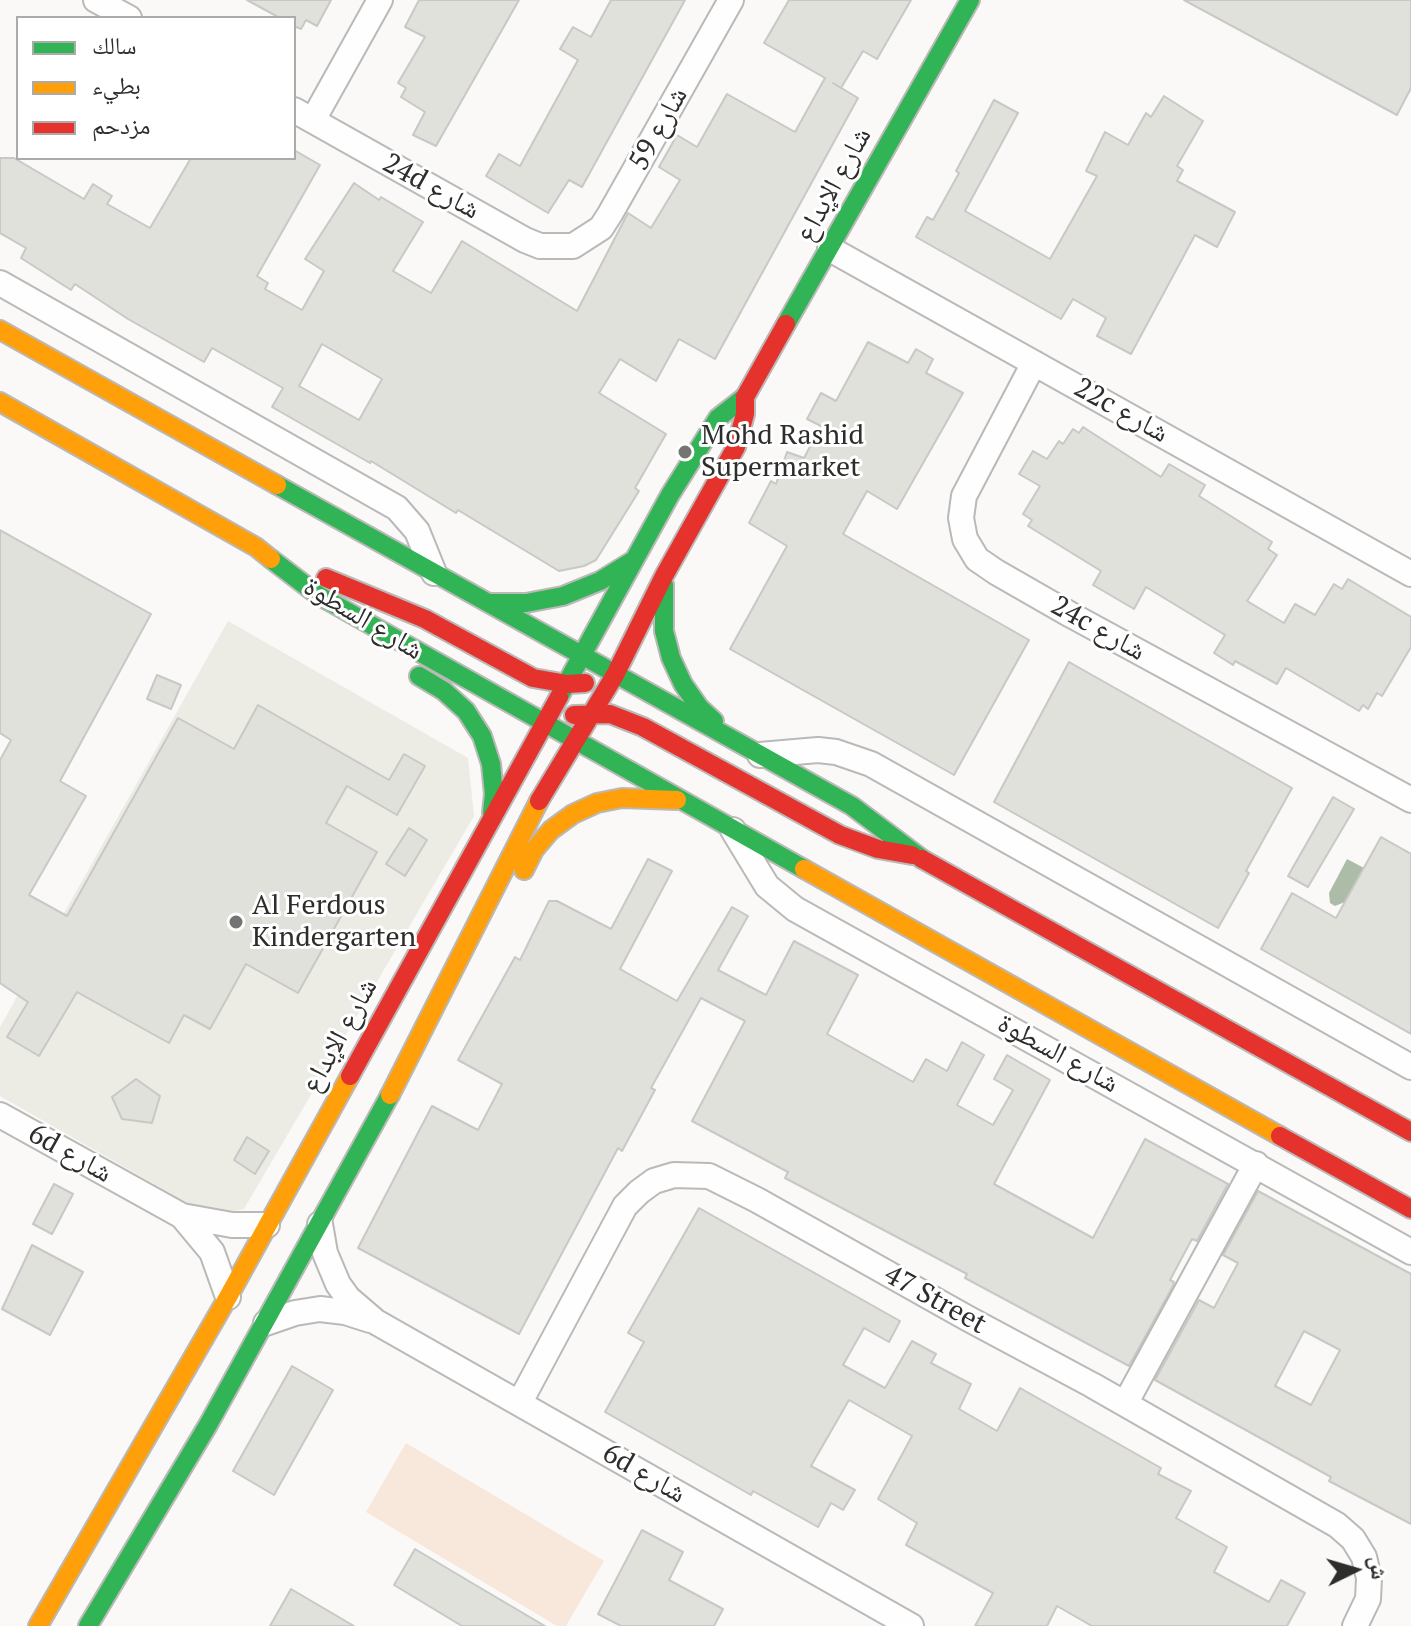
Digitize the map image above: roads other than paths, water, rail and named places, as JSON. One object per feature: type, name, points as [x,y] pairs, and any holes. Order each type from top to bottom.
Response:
[{"type":"main road","name":"شارع الإبداع","points":[[38,1626],[228,1297],[634,560],[708,432],[731,406],[745,397],[970,0]]},
{"type":"main road","points":[[0,330],[852,806],[914,855],[1411,1132]]},
{"type":"main road","name":"شارع الإبداع","points":[[88,1626],[266,1323],[379,1117],[538,804],[615,675],[664,576],[736,447],[745,414],[745,397]]},
{"type":"main road","name":"شارع السطوة","points":[[0,402],[256,547],[318,595],[543,724],[1411,1209]]},
{"type":"main road","points":[[256,547],[269,570],[295,601]]},
{"type":"main road","points":[[256,547],[425,619],[533,678],[567,684],[604,681],[615,675]]},
{"type":"main road","points":[[489,603],[526,603],[563,596],[600,581],[634,560]]},
{"type":"main road","points":[[664,576],[664,631],[671,658],[683,684],[699,707],[751,750]]},
{"type":"main road","points":[[406,669],[444,691],[466,711],[482,736],[491,764],[494,794],[491,820]]},
{"type":"main road","points":[[543,724],[576,714],[610,714],[643,727],[840,835],[878,849],[914,855]]},
{"type":"main road","points":[[460,955],[489,933],[534,850],[551,830],[573,814],[597,803],[622,798],[683,800]]},
{"type":"main road","points":[[267,1225],[272,1255]]},
{"type":"main road","points":[[145,1529],[175,1445]]},
{"type":"street","points":[[96,0],[125,16]]},
{"type":"street","points":[[304,115],[380,0]]},
{"type":"street","name":"شارع 59","points":[[573,246],[601,228],[610,214],[731,0]]},
{"type":"street","name":"24d شارع","points":[[304,115],[525,240],[540,246],[573,246]]},
{"type":"street","name":"22c شارع","points":[[830,249],[1411,574]]},
{"type":"street","points":[[0,283],[397,508],[417,531],[434,573]]},
{"type":"street","name":"24c شارع","points":[[1034,363],[964,496],[961,518],[965,539],[977,559],[1071,615],[1411,800]]},
{"type":"street","points":[[751,750],[836,752],[871,764],[1411,1067]]},
{"type":"street","name":"شارع السطوة","points":[[732,828],[767,886],[795,909],[1411,1252]]},
{"type":"street","name":"6d شارع","points":[[0,1115],[182,1216],[232,1225],[267,1225]]},
{"type":"street","points":[[1125,1404],[1256,1164]]},
{"type":"street","name":"47 Street","points":[[520,1402],[625,1206],[654,1181],[692,1173],[709,1176],[1125,1404],[1337,1525],[1353,1539],[1364,1557],[1369,1578],[1368,1599],[1355,1626]]},
{"type":"street","name":"6d شارع","points":[[182,1216],[212,1252],[228,1297]]},
{"type":"street","name":"6d شارع","points":[[320,1224],[327,1261],[338,1284],[348,1298],[376,1322]]},
{"type":"street","name":"6d شارع","points":[[266,1323],[295,1313],[320,1309],[345,1312],[376,1322],[911,1626]]},
{"type":"place","name":"Mohd Rashid Supermarket","points":[[685,452]]},
{"type":"place","name":"Al Ferdous Kindergarten","points":[[236,922]]}]
